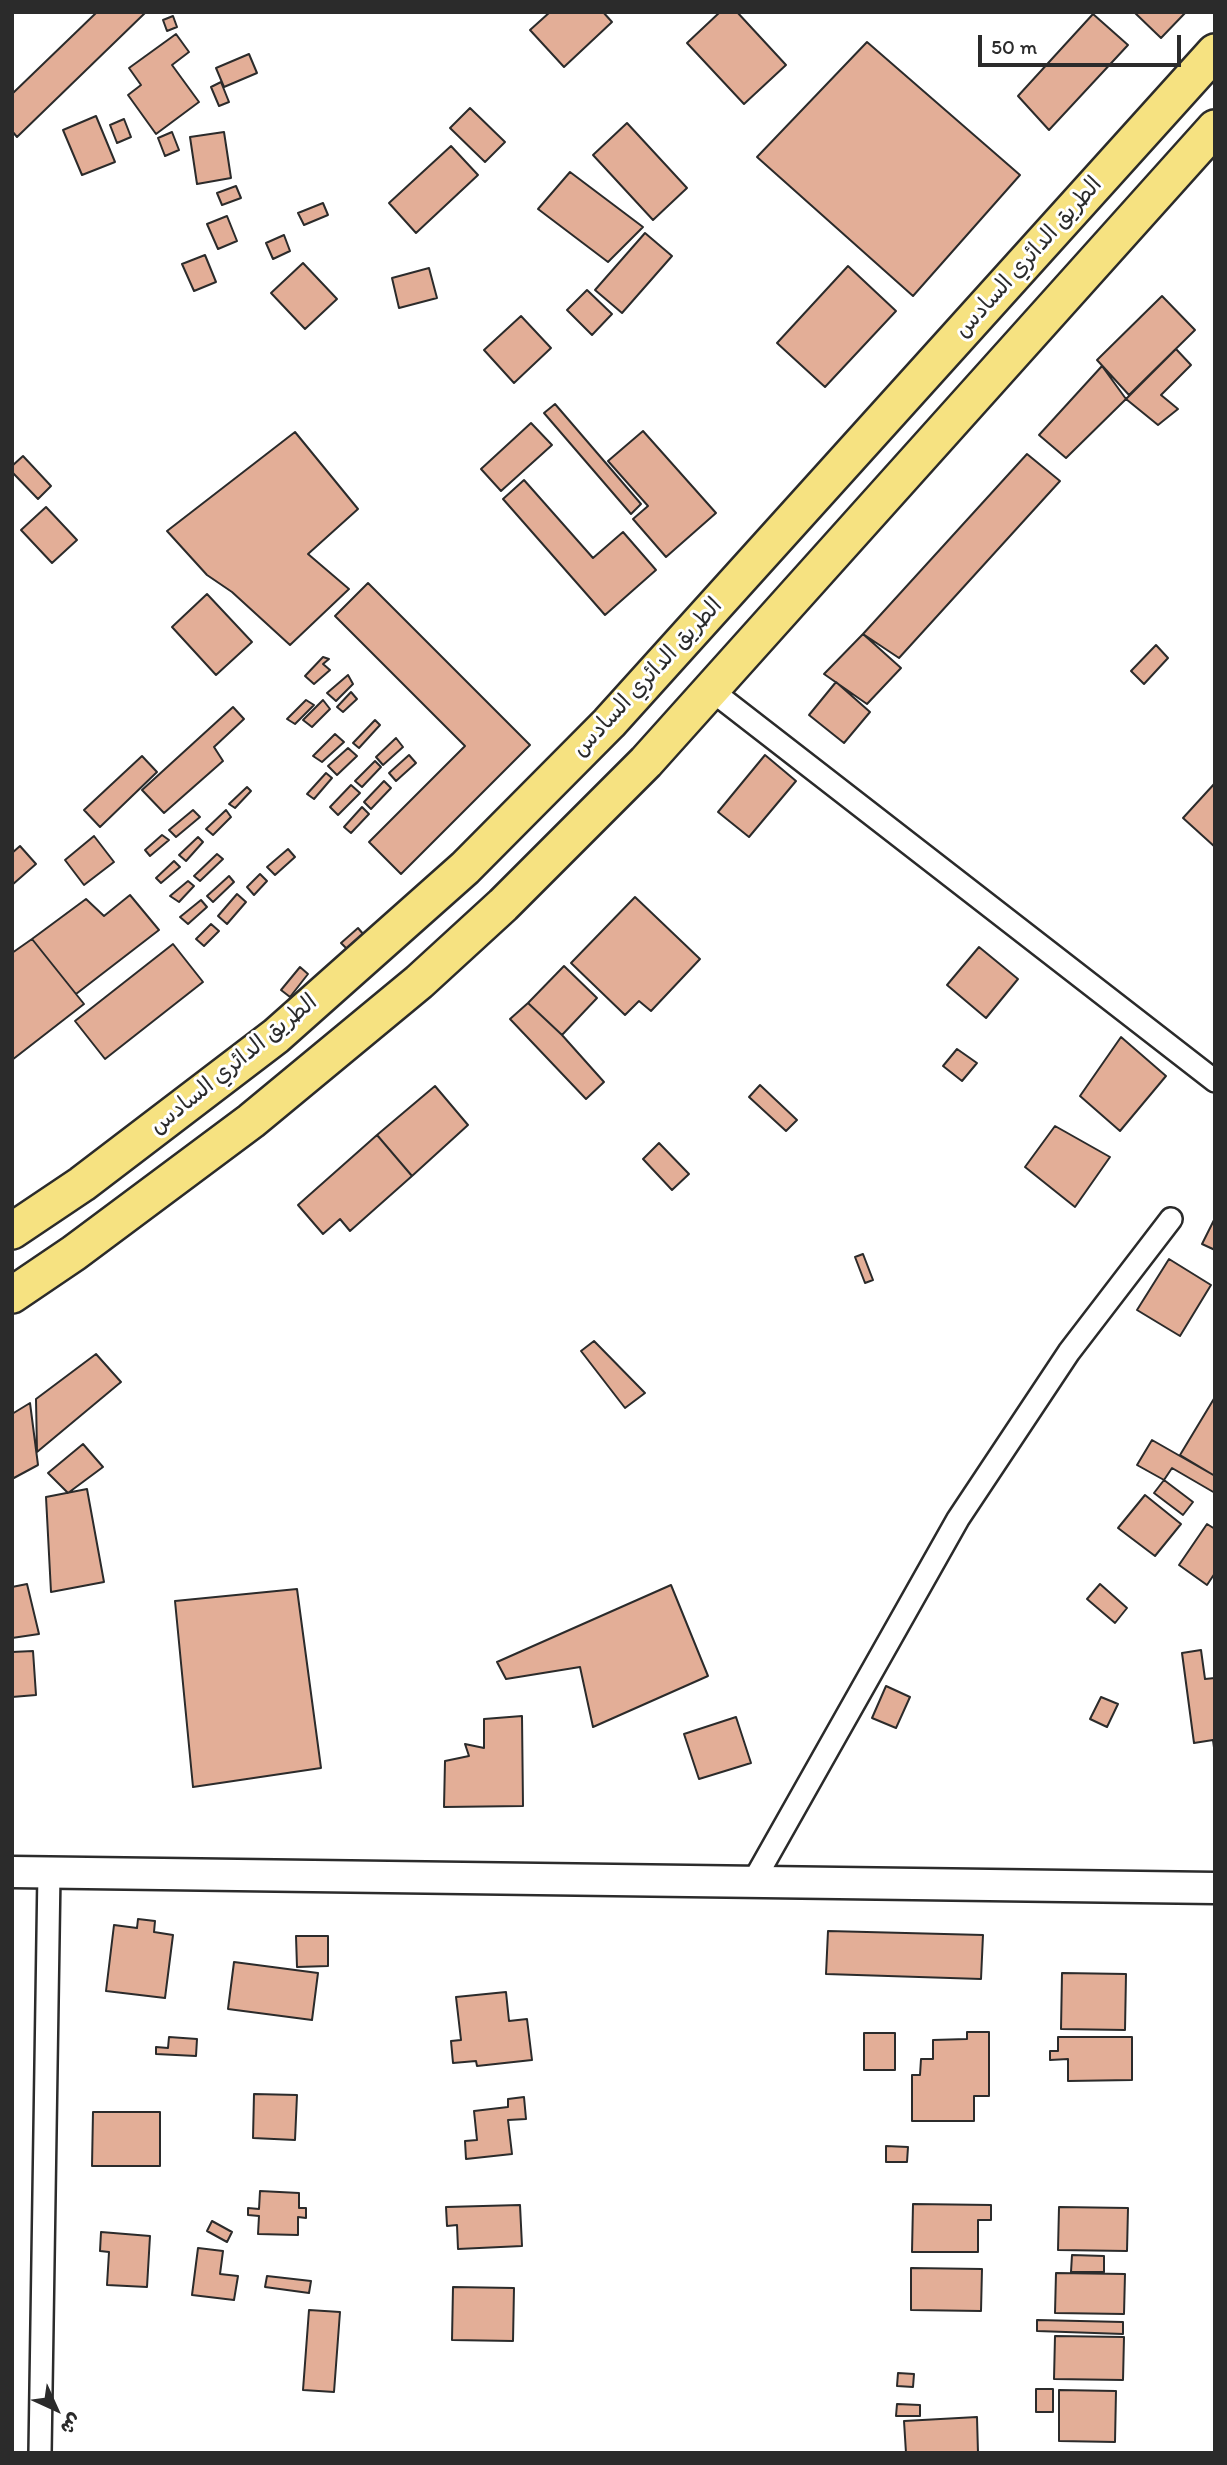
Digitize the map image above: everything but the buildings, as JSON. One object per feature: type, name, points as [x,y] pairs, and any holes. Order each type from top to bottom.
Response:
[{"type":"highway","name":"الطريق الدائري السادس","points":[[12,1231],[82,1184],[276,1035],[465,868],[609,723],[1215,52]]},
{"type":"highway","points":[[12,1295],[74,1254],[251,1121],[438,965],[503,905],[646,762],[1215,128]]},
{"type":"highway","points":[[609,723],[646,762]]},
{"type":"highway","points":[[219,1079],[251,1121]]},
{"type":"main road","points":[[12,1872],[1215,1888]]},
{"type":"street","points":[[711,691],[1215,1081]]},
{"type":"street","points":[[753,1882],[958,1519],[1069,1352],[1171,1219]]},
{"type":"street","points":[[40,2453],[50,1872]]}]
